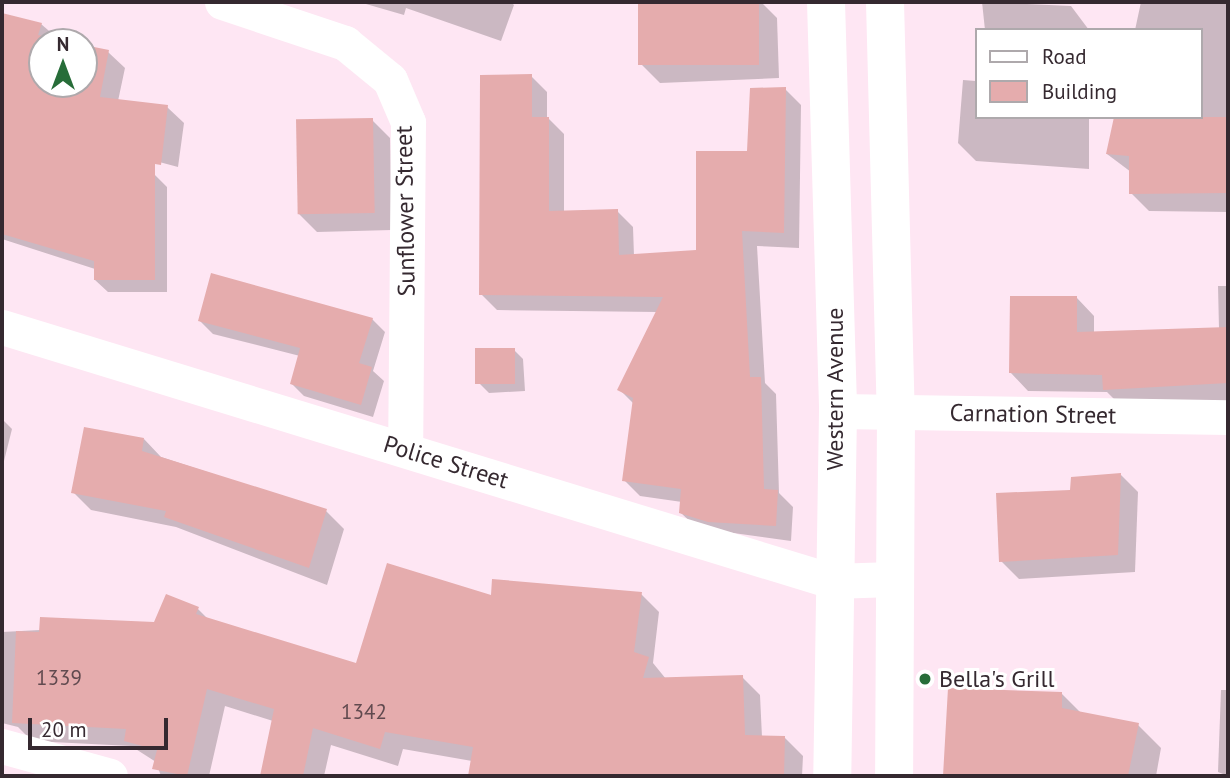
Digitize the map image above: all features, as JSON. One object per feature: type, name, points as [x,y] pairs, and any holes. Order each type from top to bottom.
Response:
[{"type":"street","name":"Sunflower Street","points":[[222,2],[345,43],[390,80],[408,122],[405,449]]},
{"type":"street","name":"Western Avenue","points":[[826,2],[838,411],[832,581],[832,776]]},
{"type":"street","points":[[885,2],[896,412],[894,776]]},
{"type":"street","name":"Police Street","points":[[2,327],[832,581],[893,579]]},
{"type":"street","name":"Carnation Street","points":[[838,411],[1228,416]]},
{"type":"street","points":[[2,746],[110,776]]},
{"type":"building","points":[[638,2],[759,2],[759,65],[638,65]]},
{"type":"building","points":[[2,13],[42,23],[40,28],[28,28],[28,98],[98,98],[98,48],[109,50],[100,97],[168,105],[161,165],[155,164],[155,280],[94,280],[94,261],[2,234]]},
{"type":"building","points":[[532,74],[532,117],[549,117],[549,211],[618,209],[619,255],[696,250],[696,151],[747,151],[750,88],[786,87],[784,233],[742,231],[750,377],[761,377],[764,489],[778,490],[776,526],[708,522],[679,513],[681,489],[622,481],[633,398],[617,390],[663,297],[479,295],[480,75]]},
{"type":"building","points":[[1228,117],[1228,193],[1129,194],[1129,156],[1106,154],[1114,119]]},
{"type":"building","points":[[373,118],[375,213],[298,214],[296,119]]},
{"type":"building","points":[[211,273],[373,318],[359,363],[372,367],[361,405],[290,384],[300,348],[198,321]]},
{"type":"building","points":[[1010,296],[1077,296],[1077,332],[1228,327],[1228,383],[1103,390],[1102,375],[1009,373]]},
{"type":"building","points":[[475,348],[515,348],[515,384],[475,384]]},
{"type":"building","points":[[84,427],[144,438],[142,451],[327,509],[309,568],[164,517],[166,511],[71,493]]},
{"type":"building","points":[[1121,473],[1118,555],[999,562],[996,493],[1070,490],[1071,477]]},
{"type":"building","points":[[387,563],[491,595],[492,579],[642,592],[634,652],[649,657],[643,678],[743,675],[745,735],[785,736],[784,776],[468,776],[473,747],[385,732],[380,749],[313,728],[303,776],[260,776],[274,709],[207,689],[187,776],[152,769],[157,750],[124,741],[126,729],[12,723],[16,631],[39,632],[40,617],[154,622],[166,594],[199,607],[196,614],[356,663]]},
{"type":"building","points":[[948,688],[1062,692],[1062,708],[1139,723],[1128,776],[943,776]]},
{"type":"place","name":"Bella's Grill","points":[[925,679]]}]
